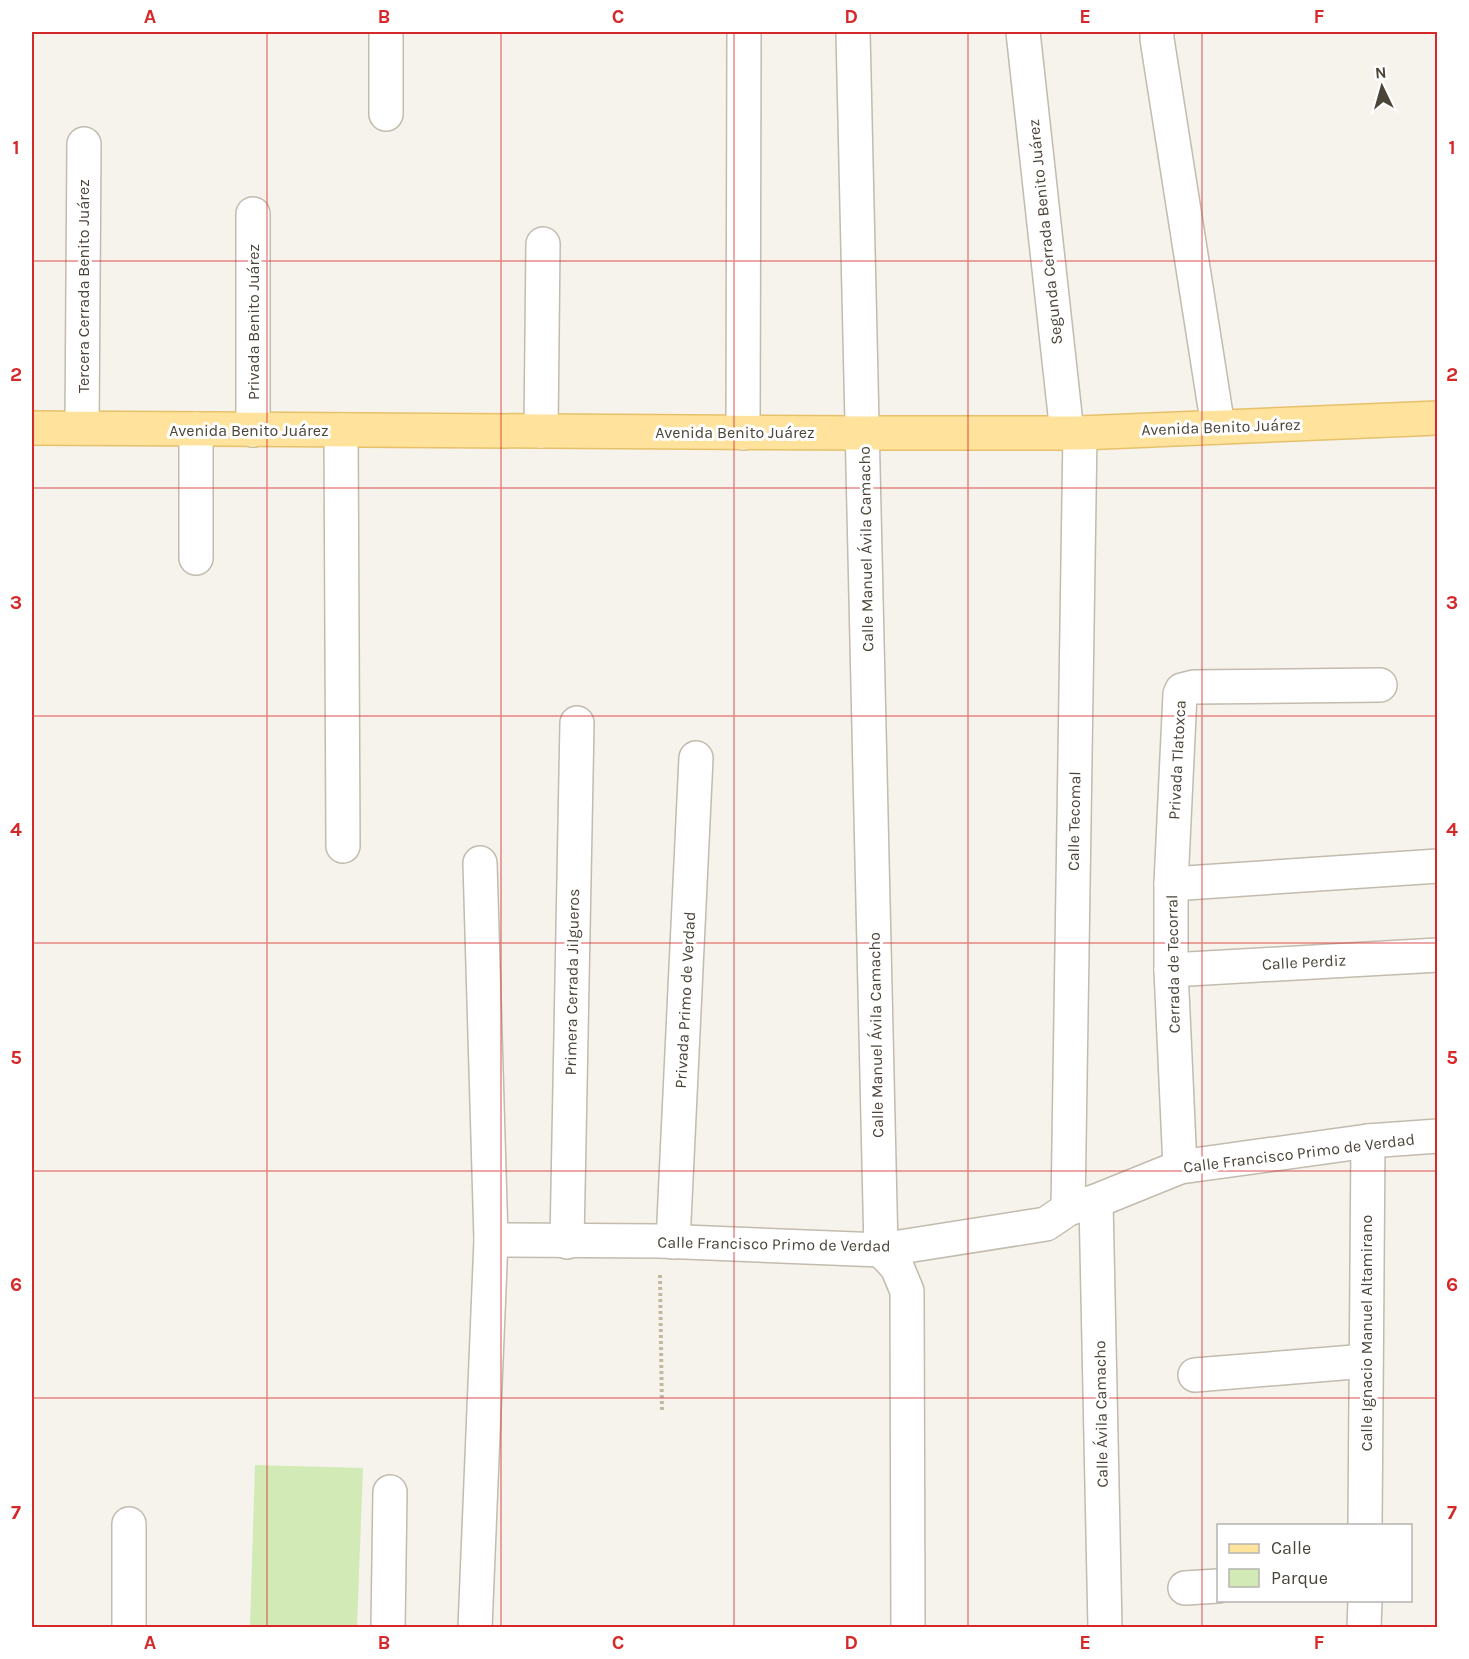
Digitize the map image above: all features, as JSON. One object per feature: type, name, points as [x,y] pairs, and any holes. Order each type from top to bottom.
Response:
[{"type":"main road","name":"Avenida Benito Juárez","points":[[32,428],[1074,433],[1437,418]]},
{"type":"street","points":[[386,32],[386,114]]},
{"type":"street","points":[[743,433],[744,32]]},
{"type":"street","name":"Calle Manuel Ávila Camacho","points":[[853,32],[880,1250]]},
{"type":"street","name":"Segunda Cerrada Benito Juárez","points":[[1023,32],[1074,433]]},
{"type":"street","points":[[1158,32],[1157,39],[1218,427]]},
{"type":"street","name":"Tercera Cerrada Benito Juárez","points":[[82,428],[84,144]]},
{"type":"street","name":"Privada Benito Juárez","points":[[253,214],[253,430]]},
{"type":"street","points":[[541,431],[543,244]]},
{"type":"street","points":[[196,429],[196,558]]},
{"type":"street","points":[[341,430],[343,846]]},
{"type":"street","name":"Calle Tecomal","points":[[1074,433],[1082,1205]]},
{"type":"street","name":"Privada Tlatoxca","points":[[1171,884],[1179,700],[1182,690],[1194,687],[1380,685]]},
{"type":"street","name":"Primera Cerrada Jilgueros","points":[[567,1242],[577,723]]},
{"type":"street","name":"Privada Primo de Verdad","points":[[667,1241],[696,758]]},
{"type":"street","points":[[474,1628],[491,1240],[480,863]]},
{"type":"street","name":"Cerrada de Tecorral","points":[[1180,1167],[1171,970],[1171,884],[1437,866]]},
{"type":"street","name":"Calle Perdiz","points":[[1171,970],[1437,955]]},
{"type":"street","name":"Calle Francisco Primo de Verdad","points":[[491,1240],[667,1241],[880,1250],[1046,1224],[1082,1205],[1180,1167],[1368,1141],[1437,1136]]},
{"type":"street","name":"Calle Ignacio Manuel Altamirano","points":[[1365,1524],[1368,1141]]},
{"type":"street","name":"Calle Ávila Camacho","points":[[1082,1205],[1106,1628]]},
{"type":"street","points":[[880,1250],[897,1267],[907,1292],[908,1628]]},
{"type":"street","points":[[1195,1375],[1366,1361]]},
{"type":"street","points":[[388,1628],[390,1492]]},
{"type":"street","points":[[129,1524],[129,1628]]},
{"type":"street","points":[[1185,1588],[1217,1586]]},
{"type":"street","points":[[1364,1628],[1365,1602]]},
{"type":"path","points":[[662,1412],[667,1241]]},
{"type":"green space","points":[[255,1465],[363,1468],[357,1627],[250,1627]]}]
